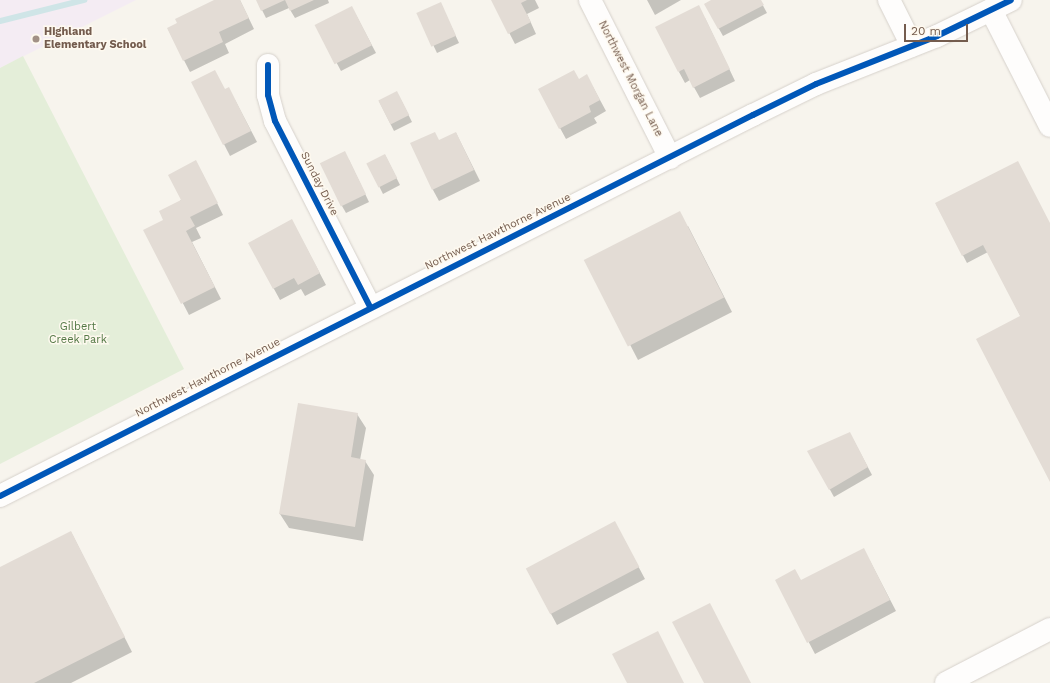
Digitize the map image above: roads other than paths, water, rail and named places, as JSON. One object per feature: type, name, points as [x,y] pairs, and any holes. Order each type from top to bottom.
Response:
[{"type":"street","name":"Northwest Morgan Lane","points":[[590,0],[670,158]]},
{"type":"street","points":[[889,0],[912,46]]},
{"type":"street","name":"Northwest Hawthorne Avenue","points":[[0,496],[370,307],[816,84],[912,46],[1011,0]]},
{"type":"street","points":[[991,10],[1050,126]]},
{"type":"street","name":"Sunday Drive","points":[[268,65],[268,95],[275,120],[370,307]]},
{"type":"street","points":[[946,683],[1050,629]]},
{"type":"waterway","points":[[0,21],[84,0]]},
{"type":"place","name":"Highland Elementary School","points":[[36,39]]},
{"type":"park label","name":"Gilbert Creek Park","points":[[78,334]]}]
